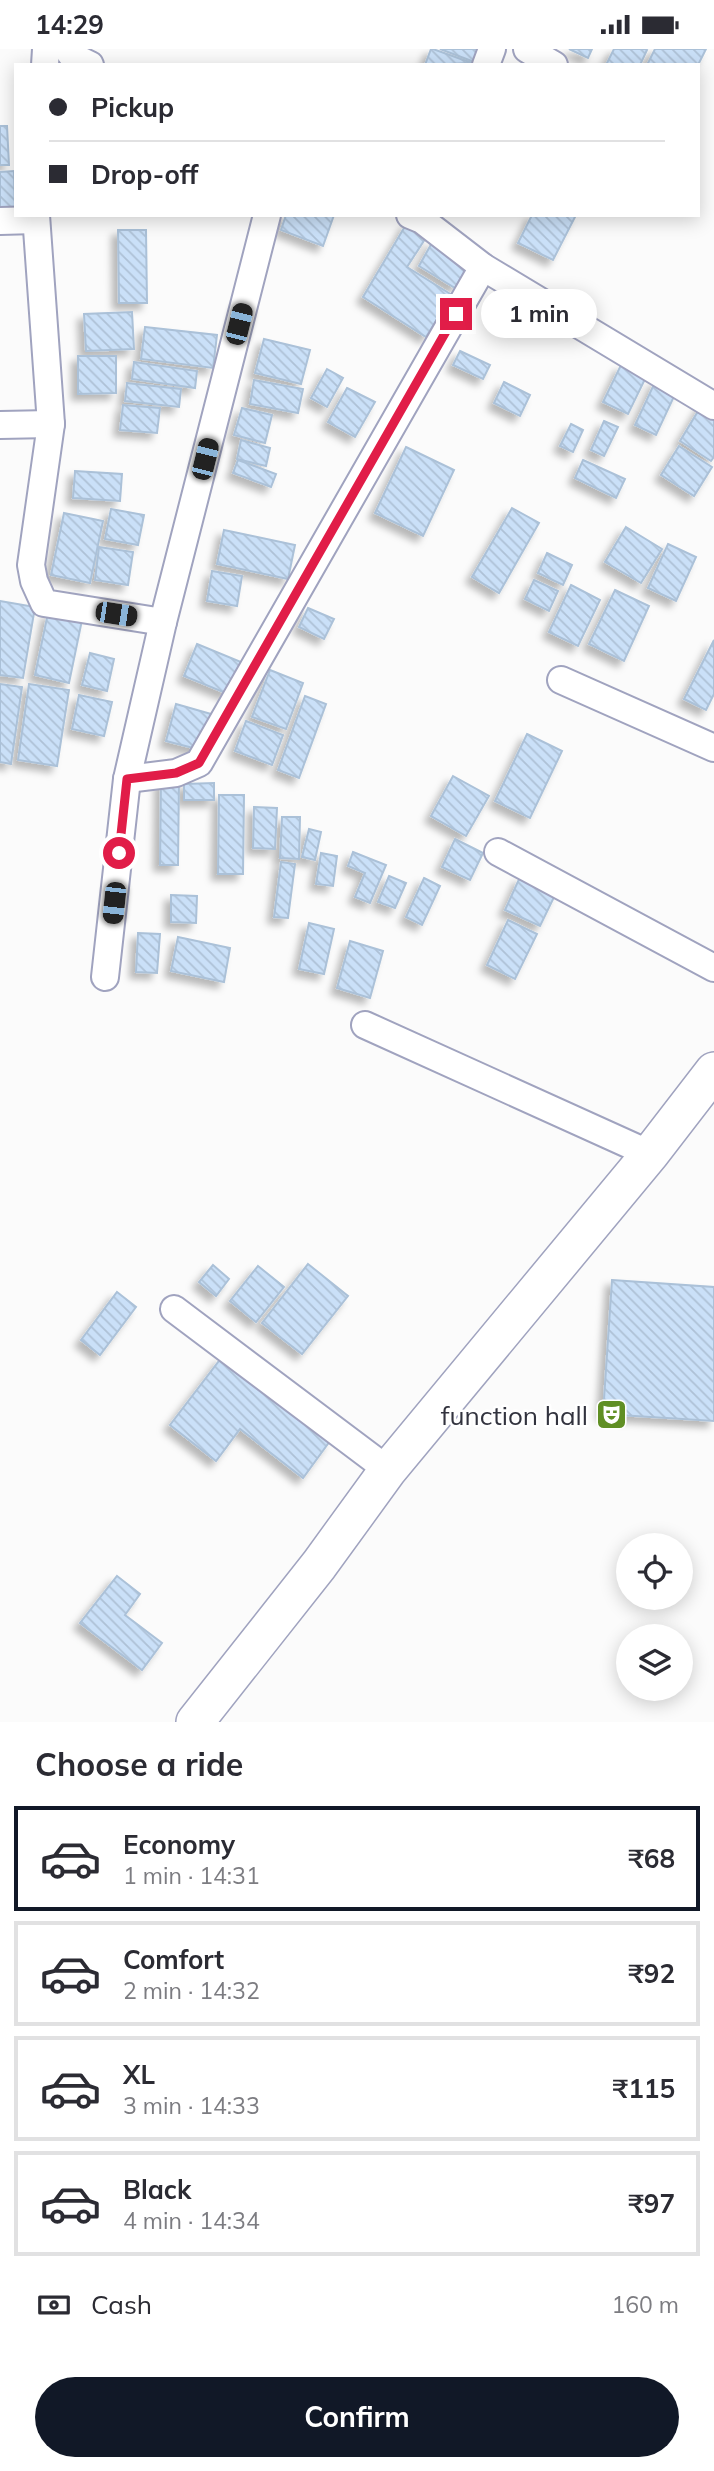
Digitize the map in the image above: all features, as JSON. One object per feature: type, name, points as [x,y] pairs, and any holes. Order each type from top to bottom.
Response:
[{"type":"street","points":[[67,49],[86,63]]},
{"type":"street","points":[[527,49],[551,63]]},
{"type":"street","points":[[105,977],[127,779],[163,622],[266,217]]},
{"type":"street","points":[[419,217],[483,267],[714,406]]},
{"type":"street","points":[[0,221],[36,218],[51,424],[31,565],[41,598],[44,603],[163,622]]},
{"type":"street","points":[[127,779],[176,773],[199,763],[483,267]]},
{"type":"street","points":[[0,425],[51,424]]},
{"type":"street","points":[[561,680],[714,748]]},
{"type":"street","points":[[498,852],[714,968]]},
{"type":"street","points":[[365,1025],[650,1154]]},
{"type":"street","points":[[195,1722],[319,1565],[388,1470],[650,1154],[714,1071]]},
{"type":"street","points":[[174,1309],[388,1470]]},
{"type":"building","points":[[433,49],[472,63],[426,63]]},
{"type":"building","points":[[440,49],[482,49],[477,63]]},
{"type":"building","points":[[569,49],[592,49],[588,58]]},
{"type":"building","points":[[614,49],[647,50],[641,63],[607,63]]},
{"type":"building","points":[[655,49],[706,49],[699,63],[648,63]]},
{"type":"building","points":[[0,126],[7,126],[9,165],[0,165]]},
{"type":"building","points":[[14,171],[14,208],[0,208],[0,172]]},
{"type":"building","points":[[285,217],[333,217],[323,246],[281,230]]},
{"type":"building","points":[[531,217],[575,217],[553,260],[518,243]]},
{"type":"building","points":[[407,223],[427,236],[407,267],[452,295],[426,337],[363,297]]},
{"type":"building","points":[[118,230],[146,230],[147,303],[119,303]]},
{"type":"building","points":[[433,241],[470,263],[455,288],[419,266]]},
{"type":"building","points":[[132,312],[134,349],[86,351],[84,314]]},
{"type":"building","points":[[145,327],[217,335],[213,368],[141,359]]},
{"type":"building","points":[[264,339],[310,350],[301,384],[255,373]]},
{"type":"building","points":[[460,351],[490,365],[483,379],[453,365]]},
{"type":"building","points":[[78,356],[116,356],[116,393],[78,394]]},
{"type":"building","points":[[134,362],[197,371],[195,388],[132,379]]},
{"type":"building","points":[[621,365],[646,377],[628,414],[603,402]]},
{"type":"building","points":[[327,369],[343,378],[327,407],[311,398]]},
{"type":"building","points":[[254,380],[303,389],[298,413],[250,404]]},
{"type":"building","points":[[656,380],[677,390],[656,435],[635,425]]},
{"type":"building","points":[[504,382],[530,395],[520,416],[494,403]]},
{"type":"building","points":[[127,383],[181,389],[179,407],[125,401]]},
{"type":"building","points":[[347,388],[375,402],[355,437],[328,422]]},
{"type":"building","points":[[703,403],[714,410],[714,457],[711,461],[680,441]]},
{"type":"building","points":[[123,405],[160,408],[157,433],[120,430]]},
{"type":"building","points":[[242,408],[272,415],[265,443],[234,435]]},
{"type":"building","points":[[604,421],[618,427],[604,456],[591,450]]},
{"type":"building","points":[[571,424],[583,430],[573,452],[560,446]]},
{"type":"building","points":[[241,440],[270,448],[266,466],[237,459]]},
{"type":"building","points":[[679,446],[712,467],[694,496],[661,475]]},
{"type":"building","points":[[406,447],[454,470],[423,536],[375,513]]},
{"type":"building","points":[[238,460],[276,474],[271,487],[233,473]]},
{"type":"building","points":[[583,460],[625,479],[616,498],[575,478]]},
{"type":"building","points":[[75,471],[122,474],[120,501],[73,498]]},
{"type":"building","points":[[512,508],[539,523],[499,593],[472,577]]},
{"type":"building","points":[[111,509],[144,515],[138,545],[105,539]]},
{"type":"building","points":[[64,513],[103,521],[90,583],[51,575]]},
{"type":"building","points":[[626,527],[662,549],[641,583],[605,562]]},
{"type":"building","points":[[224,530],[295,545],[288,579],[217,564]]},
{"type":"building","points":[[668,544],[696,557],[676,601],[648,588]]},
{"type":"building","points":[[99,547],[133,552],[128,585],[95,580]]},
{"type":"building","points":[[547,553],[572,565],[563,585],[538,573]]},
{"type":"building","points":[[212,571],[242,576],[237,606],[207,601]]},
{"type":"building","points":[[534,580],[558,591],[549,611],[525,599]]},
{"type":"building","points":[[571,585],[600,600],[578,646],[549,632]]},
{"type":"building","points":[[615,590],[649,606],[624,661],[589,644]]},
{"type":"building","points":[[0,601],[35,607],[23,678],[0,675]]},
{"type":"building","points":[[308,608],[334,619],[324,639],[299,627]]},
{"type":"building","points":[[48,613],[82,620],[69,683],[35,675]]},
{"type":"building","points":[[714,640],[714,694],[706,710],[684,699]]},
{"type":"building","points":[[197,644],[241,662],[228,694],[184,676]]},
{"type":"building","points":[[90,653],[114,659],[107,691],[82,685]]},
{"type":"building","points":[[270,670],[303,683],[286,729],[252,717]]},
{"type":"building","points":[[0,684],[22,687],[11,764],[0,762]]},
{"type":"building","points":[[29,684],[69,690],[57,766],[18,760]]},
{"type":"building","points":[[79,695],[112,702],[104,736],[72,729]]},
{"type":"building","points":[[305,696],[326,704],[299,778],[278,770]]},
{"type":"building","points":[[176,704],[211,714],[201,750],[166,741]]},
{"type":"building","points":[[246,721],[283,735],[272,765],[235,751]]},
{"type":"building","points":[[527,734],[562,751],[530,818],[495,801]]},
{"type":"building","points":[[453,776],[489,796],[466,836],[431,816]]},
{"type":"building","points":[[161,780],[179,780],[178,865],[160,865]]},
{"type":"building","points":[[214,783],[214,800],[184,800],[184,784]]},
{"type":"building","points":[[219,795],[244,795],[243,874],[218,874]]},
{"type":"building","points":[[254,807],[277,808],[275,849],[253,848]]},
{"type":"building","points":[[282,817],[300,817],[299,859],[280,858]]},
{"type":"building","points":[[309,829],[321,832],[315,860],[302,857]]},
{"type":"building","points":[[455,839],[483,853],[470,880],[442,867]]},
{"type":"building","points":[[353,852],[386,865],[370,903],[355,897],[365,873],[348,866]]},
{"type":"building","points":[[321,853],[337,856],[333,886],[316,884]]},
{"type":"building","points":[[281,862],[295,864],[288,918],[274,917]]},
{"type":"building","points":[[389,876],[406,883],[395,908],[378,902]]},
{"type":"building","points":[[520,877],[556,893],[540,926],[505,910]]},
{"type":"building","points":[[424,878],[440,886],[422,925],[406,917]]},
{"type":"building","points":[[171,895],[197,896],[196,923],[171,922]]},
{"type":"building","points":[[508,920],[537,934],[515,979],[487,965]]},
{"type":"building","points":[[309,923],[334,929],[324,974],[299,969]]},
{"type":"building","points":[[138,933],[160,934],[157,973],[136,972]]},
{"type":"building","points":[[178,937],[230,948],[224,982],[171,971]]},
{"type":"building","points":[[350,941],[383,951],[370,998],[337,988]]},
{"type":"building","points":[[308,1264],[348,1296],[302,1354],[262,1323]]},
{"type":"building","points":[[213,1265],[229,1279],[216,1296],[199,1282]]},
{"type":"building","points":[[258,1266],[284,1287],[256,1322],[230,1301]]},
{"type":"building","points":[[612,1280],[714,1287],[714,1421],[603,1414]]},
{"type":"building","points":[[117,1292],[136,1307],[100,1355],[81,1340]]},
{"type":"building","points":[[222,1357],[330,1441],[303,1478],[240,1429],[216,1461],[170,1425]]},
{"type":"building","points":[[117,1576],[140,1594],[125,1615],[162,1643],[142,1670],[80,1623]]},
{"type":"place","name":"function hall","points":[[611,1415]]},
{"type":"route","points":[[119,853],[127,779],[176,773],[199,763],[456,314]]}]
